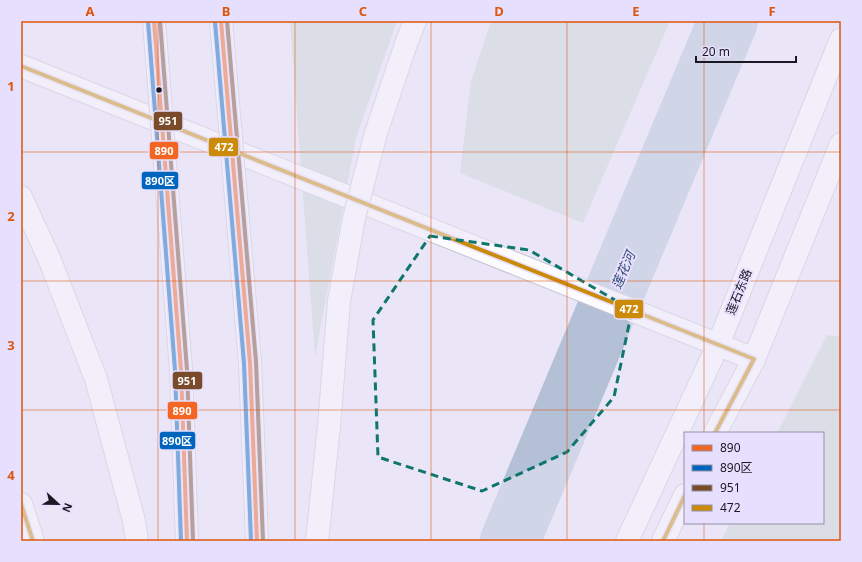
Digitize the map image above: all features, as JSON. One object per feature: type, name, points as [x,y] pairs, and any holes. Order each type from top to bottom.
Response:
[{"type":"main road","points":[[154,21],[181,370],[187,541]]},
{"type":"main road","points":[[221,21],[250,363],[257,541]]},
{"type":"main road","points":[[317,541],[329,426],[339,301],[354,218],[376,133],[406,41],[415,21]]},
{"type":"main road","name":"莲石东路","points":[[627,541],[718,345],[841,39]]},
{"type":"main road","points":[[21,66],[754,359]]},
{"type":"main road","points":[[716,432],[754,359],[841,144]]},
{"type":"main road","points":[[21,197],[49,258],[96,379],[134,521],[137,541]]},
{"type":"main road","points":[[21,211],[49,258]]},
{"type":"main road","points":[[663,541],[684,497]]},
{"type":"main road","points":[[21,504],[33,541]]},
{"type":"highlighted area","points":[[430,236],[529,250],[632,310],[614,397],[567,452],[482,491],[378,457],[373,320]]},
{"type":"shaded area","points":[[290,21],[397,21],[356,138],[315,357]]},
{"type":"shaded area","points":[[491,21],[670,21],[583,223],[460,173],[471,81]]},
{"type":"shaded area","points":[[827,335],[841,337],[841,541],[721,541],[730,524],[824,524],[824,432],[778,432]]},
{"type":"waterway","name":"莲花河","points":[[510,541],[728,21]]},
{"type":"transit line","name":"890区","points":[[148,21],[175,370],[181,541]]},
{"type":"transit line","name":"890","points":[[154,21],[181,370],[187,541]]},
{"type":"transit line","name":"951","points":[[160,21],[187,370],[193,541]]},
{"type":"transit line","name":"890","points":[[221,21],[250,363],[257,541]]},
{"type":"transit line","name":"951","points":[[227,21],[256,362],[263,541]]},
{"type":"transit line","name":"890区","points":[[215,22],[244,363],[251,541]]},
{"type":"transit line","name":"472","points":[[21,66],[754,359],[716,432]]},
{"type":"transit line","name":"472","points":[[663,541],[684,497]]},
{"type":"transit line","name":"472","points":[[21,504],[33,541]]}]
